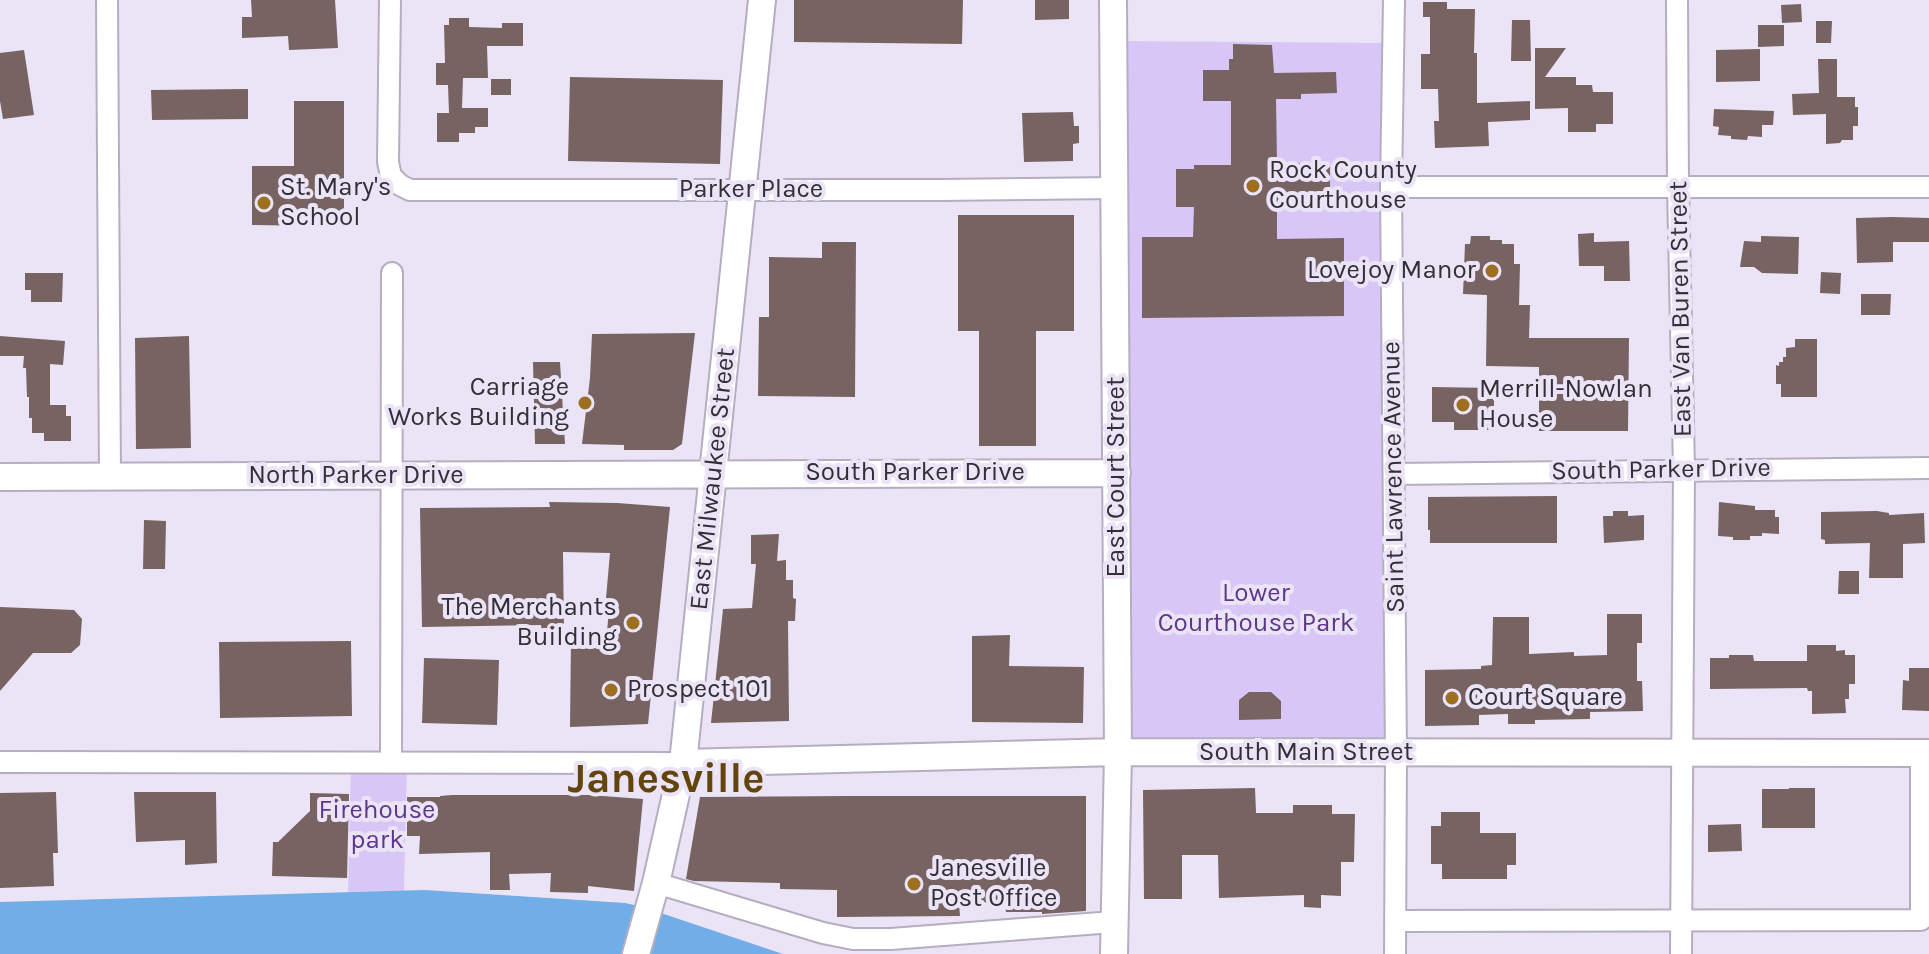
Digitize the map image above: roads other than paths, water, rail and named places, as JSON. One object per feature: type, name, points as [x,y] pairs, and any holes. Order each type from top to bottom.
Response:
[{"type":"main road","name":"East Milwaukee Street","points":[[636,954],[656,883],[683,763],[762,0]]},
{"type":"main road","name":"East Court Street","points":[[1113,0],[1118,752],[1114,954]]},
{"type":"main road","name":"South Parker Drive","points":[[713,475],[1117,473]]},
{"type":"main road","name":"North Parker Drive","points":[[0,477],[713,475]]},
{"type":"main road","name":"South Main Street","points":[[683,763],[1118,752],[1925,753]]},
{"type":"street","points":[[107,0],[110,477]]},
{"type":"street","name":"Parker Place","points":[[390,0],[388,162],[391,176],[410,190],[1115,188]]},
{"type":"street","name":"Saint Lawrence Avenue","points":[[1394,0],[1391,187],[1395,954]]},
{"type":"street","name":"East Van Buren Street","points":[[1677,0],[1684,470],[1681,954]]},
{"type":"street","points":[[1391,187],[1929,187]]},
{"type":"street","points":[[391,762],[392,273]]},
{"type":"street","name":"South Parker Drive","points":[[1394,474],[1929,468]]},
{"type":"street","points":[[1396,921],[1921,920],[1925,753]]},
{"type":"street","points":[[0,762],[683,763]]},
{"type":"street","points":[[656,883],[823,933],[853,939],[891,939],[1113,922]]},
{"type":"water","points":[[425,890],[625,903],[783,954],[0,954],[0,902]]},
{"type":"place","name":"Rock County Courthouse","points":[[1253,186]]},
{"type":"place","name":"St. Mary's School","points":[[264,203]]},
{"type":"place","name":"Lovejoy Manor","points":[[1492,271]]},
{"type":"place","name":"Carriage Works Building","points":[[585,403]]},
{"type":"place","name":"Merrill-Nowlan House","points":[[1463,405]]},
{"type":"place","name":"The Merchants Building","points":[[633,623]]},
{"type":"place","name":"Prospect 101","points":[[611,690]]},
{"type":"place","name":"Court Square","points":[[1452,698]]},
{"type":"place","name":"Janesville Post Office","points":[[914,884]]},
{"type":"district","name":"Janesville","points":[[666,780]]},
{"type":"park label","name":"Lower Courthouse Park","points":[[1256,609]]},
{"type":"park label","name":"Firehouse park","points":[[377,826]]}]
